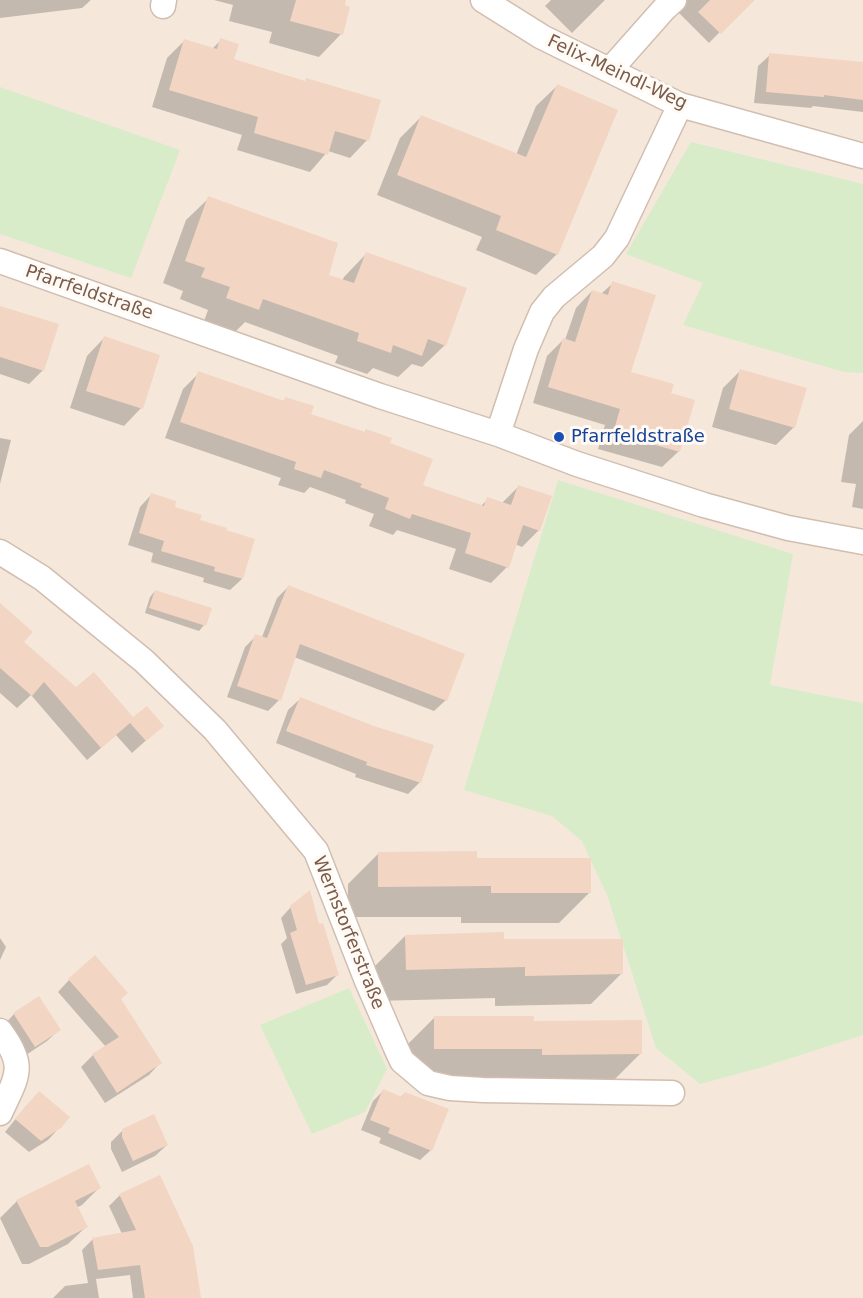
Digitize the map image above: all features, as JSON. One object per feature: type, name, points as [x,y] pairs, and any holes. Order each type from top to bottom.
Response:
[{"type":"street","name":"Felix-Meindl-Weg","points":[[483,0],[542,37],[680,105],[863,156]]},
{"type":"street","points":[[610,70],[674,0]]},
{"type":"street","points":[[498,434],[526,349],[542,312],[554,297],[603,256],[617,238],[680,105]]},
{"type":"street","name":"Pfarrfeldstraße","points":[[0,261],[380,396],[498,434],[577,464],[704,505],[788,528],[863,543]]},
{"type":"street","name":"Wernstorferstraße","points":[[0,552],[42,578],[144,661],[216,730],[316,851],[367,981],[402,1061],[428,1083],[450,1088],[483,1090],[672,1093]]},
{"type":"street","points":[[0,1031],[18,1064],[16,1076],[0,1113]]},
{"type":"shaded area","points":[[0,0],[863,0],[863,1298],[0,1298]]},
{"type":"green space","points":[[0,87],[180,150],[131,278],[0,234]]},
{"type":"green space","points":[[691,142],[863,184],[863,373],[844,372],[683,325],[703,283],[626,254]]},
{"type":"green space","points":[[558,480],[793,554],[770,685],[863,703],[863,1035],[763,1067],[700,1084],[656,1048],[607,895],[582,841],[552,816],[464,790]]},
{"type":"green space","points":[[349,988],[387,1069],[365,1112],[312,1134],[260,1025]]},
{"type":"building","points":[[296,0],[346,0],[345,5],[350,7],[343,35],[290,21]]},
{"type":"building","points":[[710,0],[755,0],[721,34],[698,12]]},
{"type":"building","points":[[220,38],[239,44],[234,59],[305,81],[306,78],[381,100],[369,141],[335,131],[328,155],[254,133],[258,117],[169,90],[184,39],[217,49]]},
{"type":"building","points":[[769,53],[863,62],[863,100],[766,92]]},
{"type":"building","points":[[557,84],[618,110],[558,255],[496,230],[501,216],[397,175],[421,115],[526,157]]},
{"type":"building","points":[[208,196],[338,243],[329,275],[354,283],[366,252],[467,288],[446,346],[428,339],[422,356],[393,345],[391,353],[357,341],[359,333],[263,299],[259,310],[226,298],[230,287],[201,277],[205,268],[185,261]]},
{"type":"building","points":[[612,281],[656,295],[631,372],[674,384],[671,393],[695,400],[680,452],[613,433],[620,409],[548,387],[563,338],[575,342],[592,290],[608,295]]},
{"type":"building","points":[[0,306],[59,324],[44,371],[0,357]]},
{"type":"building","points":[[104,336],[160,355],[143,409],[86,391]]},
{"type":"building","points":[[740,369],[807,388],[795,428],[729,409]]},
{"type":"building","points":[[198,371],[284,401],[285,397],[314,406],[311,414],[365,432],[366,429],[392,438],[390,443],[433,459],[423,485],[484,506],[487,497],[511,505],[518,485],[552,496],[540,531],[523,525],[509,568],[465,553],[471,533],[412,514],[410,519],[385,509],[389,498],[360,487],[362,484],[324,470],[321,478],[294,469],[296,462],[180,422]]},
{"type":"building","points":[[151,493],[176,501],[175,507],[202,515],[200,520],[255,539],[243,579],[214,571],[215,567],[161,551],[164,541],[139,533]]},
{"type":"building","points":[[288,585],[465,654],[447,701],[300,644],[281,701],[237,686],[255,634],[267,638]]},
{"type":"building","points":[[155,590],[212,608],[206,626],[149,608]]},
{"type":"building","points":[[0,603],[33,632],[24,642],[76,687],[94,672],[133,717],[147,706],[164,726],[146,741],[130,723],[101,748],[44,682],[32,696],[0,668]]},
{"type":"building","points":[[300,697],[374,726],[434,745],[421,783],[366,765],[367,762],[286,731]]},
{"type":"building","points":[[477,851],[477,858],[591,858],[591,893],[491,893],[491,886],[378,887],[378,852]]},
{"type":"building","points":[[310,890],[319,924],[323,923],[339,975],[306,985],[290,933],[297,930],[290,906]]},
{"type":"building","points":[[504,932],[504,939],[623,939],[623,974],[525,976],[525,967],[406,970],[405,935]]},
{"type":"building","points":[[95,955],[128,993],[121,999],[162,1063],[117,1093],[92,1054],[119,1037],[68,979]]},
{"type":"building","points":[[39,996],[61,1030],[35,1047],[13,1013]]},
{"type":"building","points":[[434,1016],[534,1016],[534,1021],[642,1020],[642,1054],[542,1055],[542,1049],[434,1049]]},
{"type":"building","points":[[383,1089],[402,1097],[405,1092],[449,1109],[432,1151],[388,1133],[390,1128],[370,1120]]},
{"type":"building","points":[[39,1091],[70,1117],[61,1128],[41,1141],[15,1119]]},
{"type":"building","points":[[154,1114],[168,1145],[133,1161],[122,1137],[122,1129]]},
{"type":"building","points":[[89,1164],[101,1188],[75,1201],[88,1227],[48,1247],[40,1247],[16,1200]]},
{"type":"building","points":[[160,1175],[193,1246],[201,1298],[145,1298],[140,1265],[98,1270],[92,1238],[136,1230],[119,1194]]},
{"type":"place","name":"Pfarrfeldstraße","points":[[559,437]]}]
